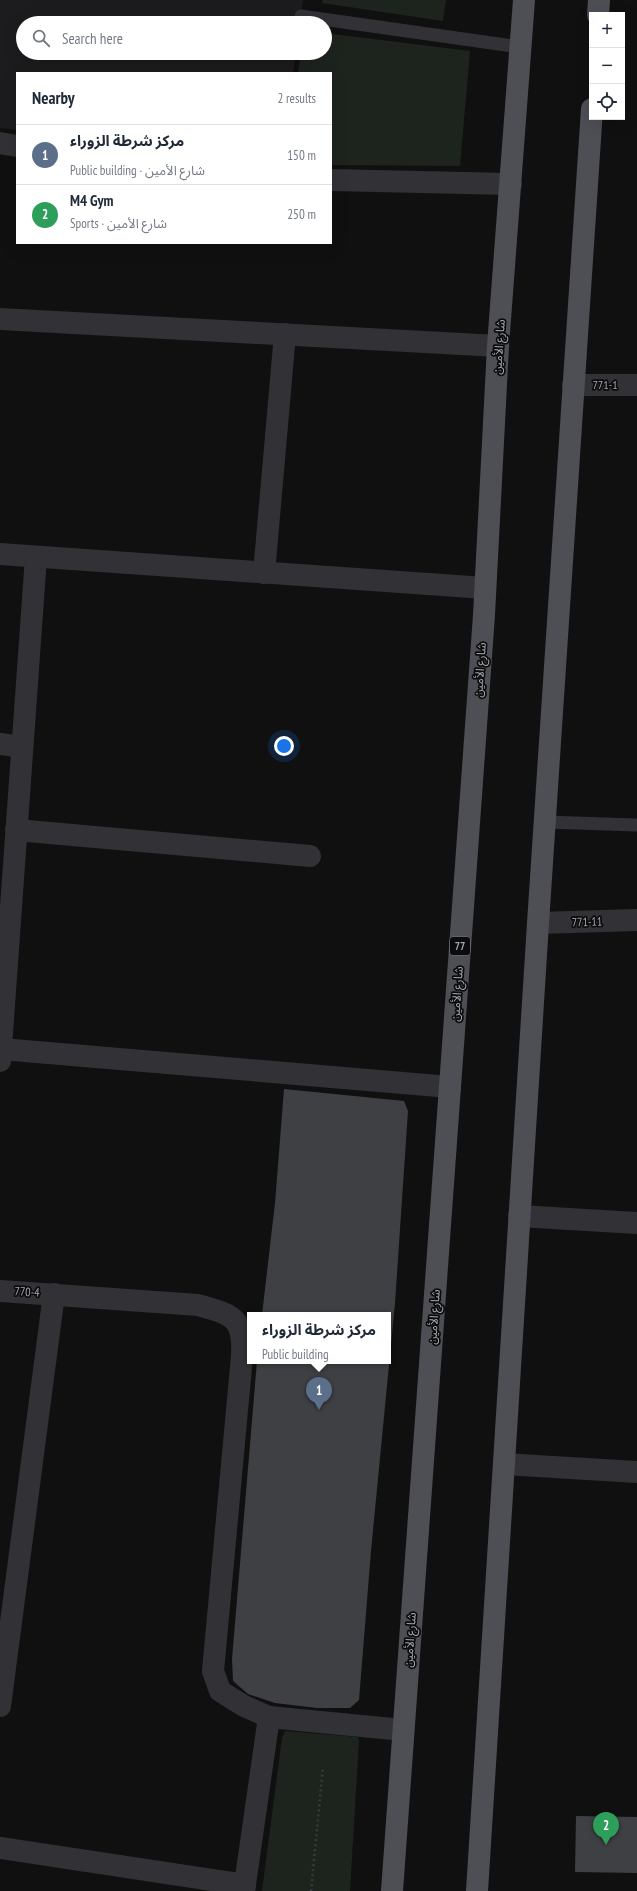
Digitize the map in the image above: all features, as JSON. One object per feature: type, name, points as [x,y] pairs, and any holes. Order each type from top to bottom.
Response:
[{"type":"main road","name":"شارع الأمين","points":[[392,1891],[485,588],[498,346],[524,0]]},
{"type":"main road","points":[[598,12],[599,0]]},
{"type":"main road","points":[[477,1891],[544,822],[591,120]]},
{"type":"street","points":[[0,143],[16,146]]},
{"type":"street","points":[[332,180],[511,184]]},
{"type":"street","points":[[0,319],[498,346]]},
{"type":"street","points":[[264,573],[285,334]]},
{"type":"street","name":"771-1","points":[[573,385],[637,385]]},
{"type":"street","points":[[0,554],[485,588]]},
{"type":"street","points":[[36,557],[0,1055],[450,1087]]},
{"type":"street","points":[[0,744],[22,747]]},
{"type":"street","points":[[16,830],[310,856]]},
{"type":"street","name":"771-11","points":[[538,923],[637,920]]},
{"type":"street","points":[[520,1216],[637,1223]]},
{"type":"street","name":"770-4","points":[[0,1291],[198,1305],[227,1314],[237,1321],[243,1344],[213,1671],[220,1691],[244,1706],[269,1717]]},
{"type":"street","points":[[0,1706],[54,1294]]},
{"type":"street","points":[[504,1464],[637,1472]]},
{"type":"street","points":[[0,1848],[245,1888],[269,1717],[403,1730]]},
{"type":"lane","points":[[332,20],[520,47]]},
{"type":"lane","points":[[544,822],[637,825]]},
{"type":"path","points":[[311,1891],[323,1767]]},
{"type":"shaded area","points":[[0,0],[303,0],[301,16],[16,16],[16,60],[295,60],[293,72],[16,72],[16,130],[0,128]]},
{"type":"shaded area","points":[[323,0],[446,0],[443,21],[322,3]]},
{"type":"shaded area","points":[[332,34],[470,51],[460,166],[332,165],[332,72],[298,72],[300,60],[332,60]]},
{"type":"shaded area","points":[[285,1731],[358,1737],[359,1741],[350,1891],[262,1891],[282,1738]]},
{"type":"building","points":[[284,1089],[404,1101],[408,1111],[391,1344],[391,1312],[262,1312],[275,1203]]},
{"type":"building","points":[[257,1364],[389,1364],[371,1551],[359,1700],[350,1708],[317,1708],[275,1703],[248,1694],[233,1681],[232,1659]]},
{"type":"building","points":[[576,1816],[637,1817],[637,1873],[575,1872]]},
{"type":"place","name":"مركز شرطة الزوراء","points":[[319,1410]]},
{"type":"place","name":"M4 Gym","points":[[606,1845]]}]
